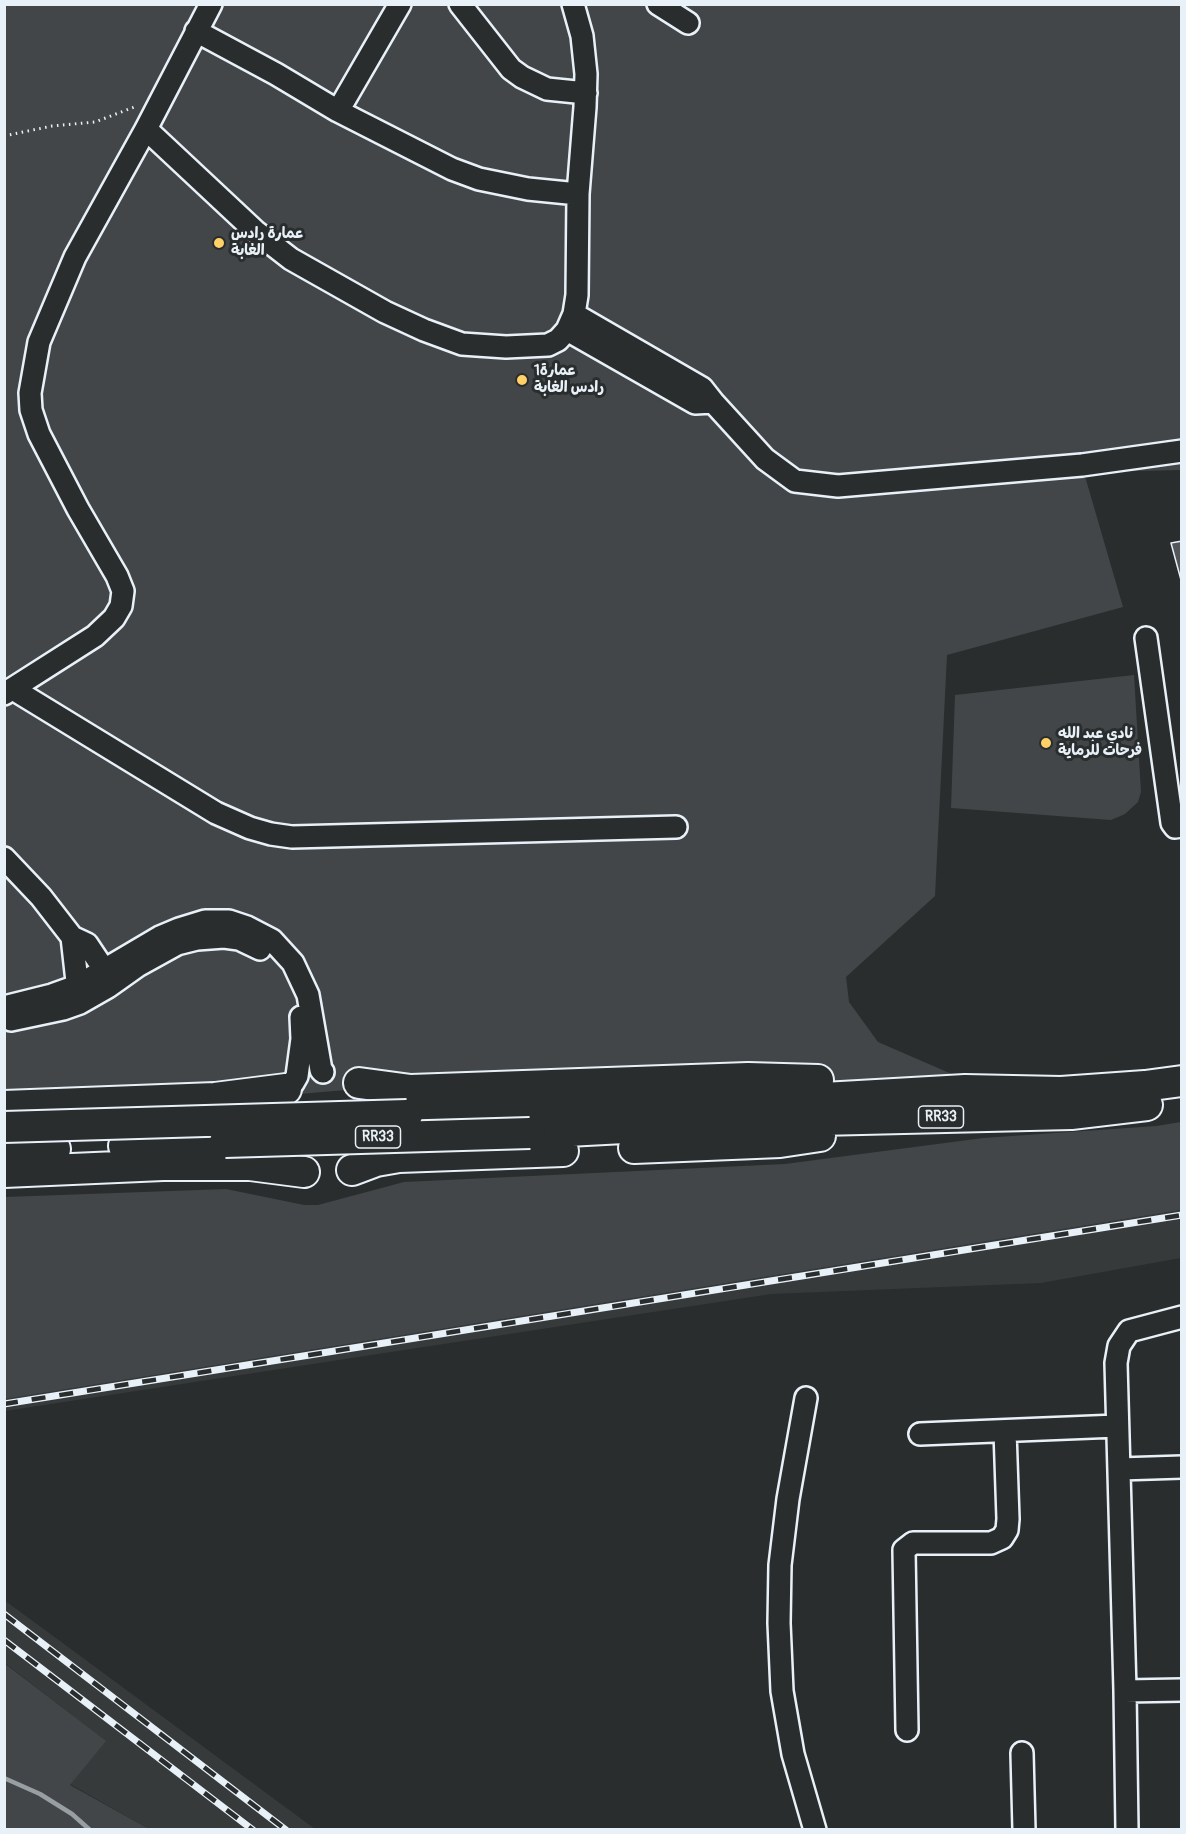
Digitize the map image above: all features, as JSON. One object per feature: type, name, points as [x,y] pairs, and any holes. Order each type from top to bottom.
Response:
[{"type":"highway","points":[[359,1083],[411,1090],[748,1078],[917,1081],[964,1090]]},
{"type":"highway","name":"RR33","points":[[4,1151],[530,1133],[964,1090],[1061,1092],[1182,1081]]},
{"type":"highway","points":[[4,1106],[215,1098],[290,1086]]},
{"type":"highway","name":"RR33","points":[[4,1127],[407,1115],[588,1106],[736,1113],[934,1117],[1071,1114],[1182,1101]]},
{"type":"highway","points":[[4,1172],[163,1165],[239,1165],[328,1174],[399,1157],[780,1142],[934,1117]]},
{"type":"street","points":[[211,4],[146,129],[75,257],[39,342],[30,393],[31,410],[39,435],[117,576],[123,591],[121,606],[114,618],[95,636],[9,692],[216,813],[250,828],[271,834],[292,837],[676,827]]},
{"type":"street","points":[[338,111],[400,4]]},
{"type":"street","points":[[460,4],[512,69],[522,77],[547,88],[586,93]]},
{"type":"street","points":[[146,129],[255,231],[282,252],[340,287],[415,326],[462,344],[506,347],[548,345],[558,340],[570,322],[578,275],[578,194],[586,74],[582,36],[573,4]]},
{"type":"street","points":[[658,4],[688,23]]},
{"type":"street","points":[[196,31],[414,152],[470,176],[528,189],[578,194]]},
{"type":"street","points":[[570,322],[695,404],[713,402],[765,459],[795,481],[838,486],[1070,466],[1182,451]]},
{"type":"street","points":[[1146,638],[1172,823],[1175,827],[1182,826]]},
{"type":"street","points":[[4,858],[40,897],[72,937],[87,944],[99,962],[105,979]]},
{"type":"street","points":[[4,1021],[63,1009],[79,994],[105,979],[160,937],[206,921],[229,921],[272,940],[287,955],[299,974],[308,995],[323,1071]]},
{"type":"street","points":[[72,937],[79,994]]},
{"type":"street","points":[[105,979],[139,965],[177,944],[196,939],[224,937],[253,945],[280,966],[291,981],[297,995],[303,1028],[297,1076],[290,1086],[276,1106],[273,1125],[277,1145],[288,1161],[328,1174],[365,1160],[374,1145],[378,1129],[377,1112],[370,1096],[359,1083],[342,1074],[323,1071],[307,1075],[290,1086]]},
{"type":"street","points":[[4,1007],[52,995],[79,994]]},
{"type":"street","points":[[1127,1830],[1116,1362],[1119,1346],[1129,1330],[1182,1317]]},
{"type":"street","points":[[806,1398],[780,1565],[779,1623],[782,1691],[793,1754],[815,1830]]},
{"type":"street","points":[[920,1434],[1117,1426]]},
{"type":"street","points":[[907,1730],[904,1550],[912,1543],[991,1543],[1002,1538],[1007,1530],[1008,1519],[1005,1431]]},
{"type":"street","points":[[1120,1469],[1182,1467]]},
{"type":"street","points":[[1125,1691],[1182,1690]]},
{"type":"street","points":[[1022,1753],[1023,1830]]},
{"type":"path","points":[[4,136],[52,126],[95,122],[163,97]]},
{"type":"shaded area","points":[[5,5],[1181,5],[1181,470],[1095,472],[1082,466],[1123,607],[947,655],[935,896],[846,977],[849,1002],[878,1042],[977,1085],[781,1080],[346,1090],[172,1105],[5,1134]]},
{"type":"shaded area","name":"نادي عبد الله فرحات للرماية","points":[[1134,675],[1141,792],[1138,802],[1125,814],[1111,820],[951,808],[955,695]]},
{"type":"shaded area","points":[[1181,1122],[1181,1210],[5,1399],[5,1197],[226,1189],[304,1205],[318,1205],[404,1182],[785,1164],[983,1138],[1156,1126]]},
{"type":"shaded area","points":[[1181,1210],[1181,1258],[1041,1283],[771,1294],[5,1411],[5,1399]]},
{"type":"shaded area","points":[[4,1600],[315,1829],[149,1829],[70,1784],[105,1741],[5,1663]]},
{"type":"shaded area","points":[[4,1663],[106,1741],[70,1785],[149,1829],[5,1829]]},
{"type":"building","points":[[1182,541],[1182,580],[1181,580],[1171,543]]},
{"type":"waterway","points":[[4,1778],[40,1794],[72,1814],[90,1830]]},
{"type":"railway","points":[[4,1404],[1182,1215]]},
{"type":"railway","points":[[4,1614],[286,1830]]},
{"type":"railway","points":[[4,1640],[253,1830]]},
{"type":"place","name":"عمارة رادس الغابة","points":[[219,243]]},
{"type":"place","name":"1عمارة رادس الغابة","points":[[522,380]]},
{"type":"place","name":"نادي عبد الله فرحات للرماية","points":[[1046,743]]}]
